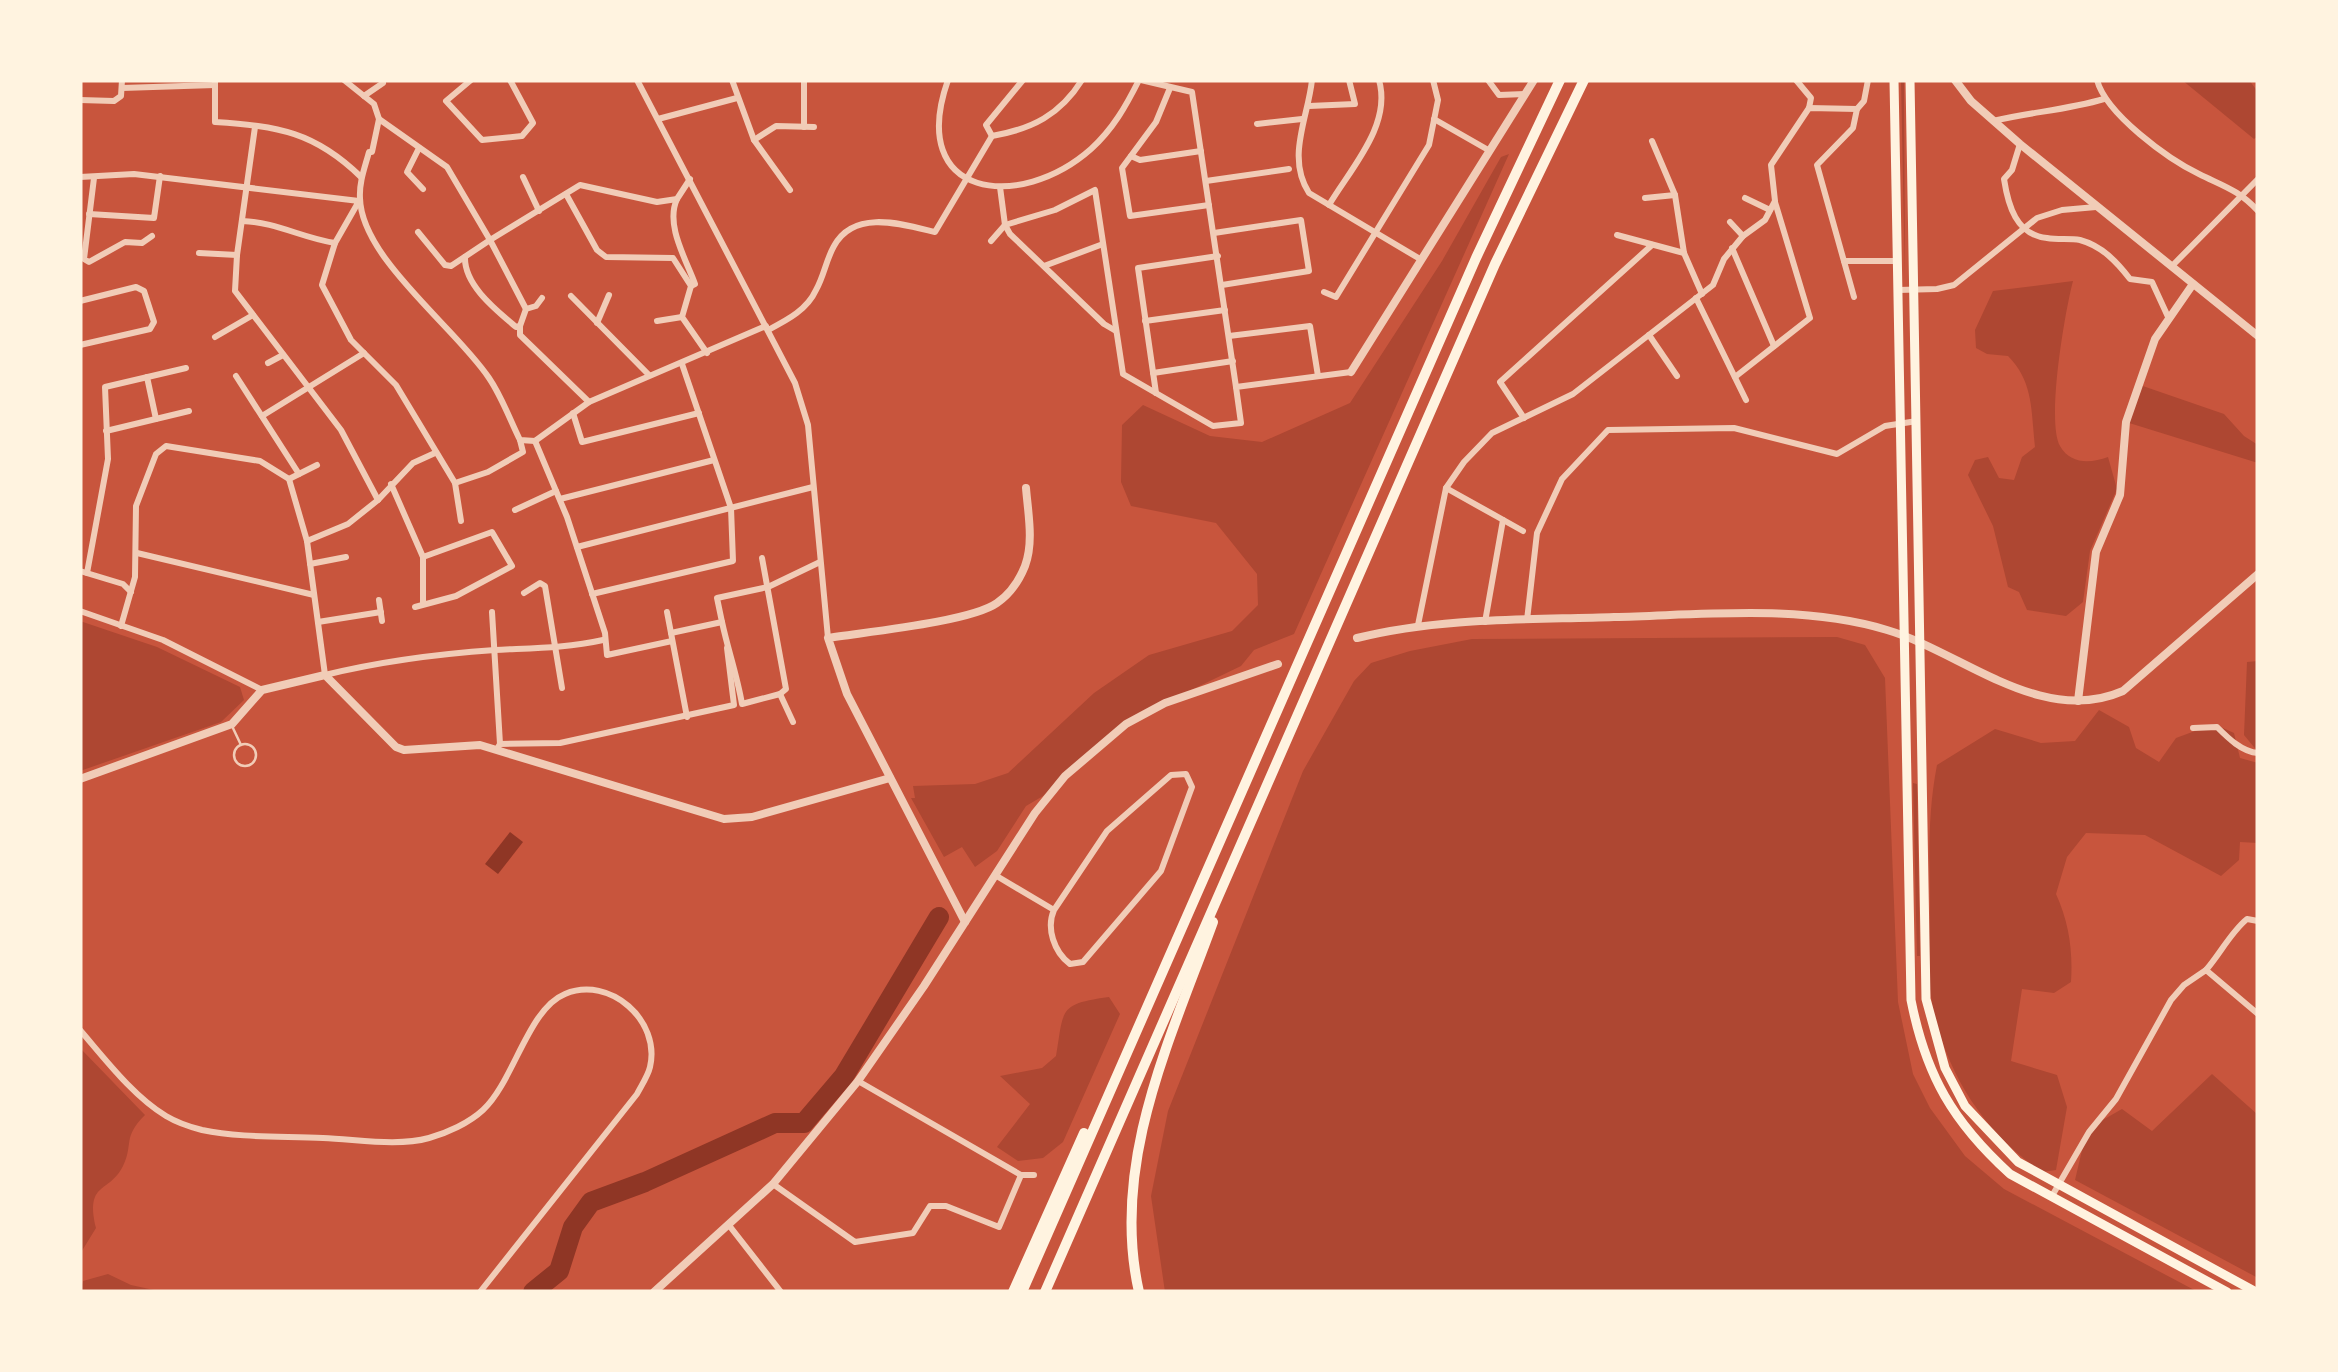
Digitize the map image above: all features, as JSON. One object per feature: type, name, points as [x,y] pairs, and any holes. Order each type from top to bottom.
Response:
[{"type":"highway","points":[[1022,1292],[1476,258],[1560,80]]},
{"type":"highway","points":[[1045,1292],[1495,264],[1584,80]]},
{"type":"highway","points":[[1138,1292],[1131,1205],[1144,1122],[1162,1061],[1248,827]]},
{"type":"highway","points":[[1012,1292],[1078,1145],[1120,1066]]},
{"type":"main road","points":[[1894,80],[1912,1000],[1918,1034],[1930,1072],[1964,1126],[2010,1174],[2227,1292]]},
{"type":"main road","points":[[1910,80],[1926,998],[1932,1029],[1945,1068],[1965,1106],[2018,1162],[2256,1292]]},
{"type":"street","points":[[344,80],[374,104],[379,119],[359,201],[335,243],[322,285],[351,340],[396,385],[455,484],[460,520]]},
{"type":"street","points":[[471,80],[446,100],[482,140],[522,136],[533,123],[510,80]]},
{"type":"street","points":[[637,80],[795,383],[808,425],[828,638],[848,694],[965,922]]},
{"type":"street","points":[[732,80],[754,140],[790,190]]},
{"type":"street","points":[[804,80],[804,127]]},
{"type":"street","points":[[948,80],[938,117],[942,153],[966,179],[1000,187],[1062,169],[1088,151],[1125,109],[1140,80],[1192,92],[1241,423],[1213,426],[1122,374],[1095,190],[1055,210],[1005,225],[991,241]]},
{"type":"street","points":[[992,136],[986,125],[1023,80]]},
{"type":"street","points":[[520,440],[535,442],[590,402],[798,314],[816,292],[836,241],[850,227],[897,222],[935,232],[992,136],[1021,131],[1049,118],[1082,80]]},
{"type":"street","points":[[1312,80],[1298,152],[1309,193],[1420,259]]},
{"type":"street","points":[[1309,106],[1355,104],[1349,80]]},
{"type":"street","points":[[1329,205],[1380,120],[1384,98],[1379,80]]},
{"type":"street","points":[[1324,292],[1336,298],[1429,144],[1438,100],[1433,80]]},
{"type":"street","points":[[1488,80],[1499,95],[1526,94]]},
{"type":"street","points":[[1236,387],[1351,372],[1534,80]]},
{"type":"street","points":[[1734,377],[1810,318],[1775,200],[1771,165],[1809,108],[1811,98],[1796,80]]},
{"type":"street","points":[[1854,297],[1817,165],[1852,128],[1857,108],[1864,102],[1868,80]]},
{"type":"street","points":[[1955,80],[1971,101],[2020,144],[2258,336]]},
{"type":"street","points":[[2097,80],[2104,98],[2156,146],[2196,173],[2242,194],[2258,211]]},
{"type":"street","points":[[80,100],[114,101],[121,96],[122,84],[215,82],[216,122],[306,135],[338,154],[362,178]]},
{"type":"street","points":[[364,96],[383,83]]},
{"type":"street","points":[[1170,88],[1156,122],[1122,168],[1130,216],[1209,205]]},
{"type":"street","points":[[658,119],[737,98]]},
{"type":"street","points":[[1993,120],[2038,110],[2058,111],[2104,98]]},
{"type":"street","points":[[1809,108],[1857,108]]},
{"type":"street","points":[[379,119],[446,168],[526,309],[520,335],[590,402]]},
{"type":"street","points":[[1256,124],[1302,119]]},
{"type":"street","points":[[1434,120],[1490,151]]},
{"type":"street","points":[[754,140],[776,126],[814,126]]},
{"type":"street","points":[[255,127],[235,291],[341,430],[378,500]]},
{"type":"street","points":[[1652,140],[1675,195],[1684,253],[1699,296],[1746,400]]},
{"type":"street","points":[[2020,144],[2012,170],[2004,178],[2008,206],[2022,227],[2041,238],[2080,240],[2101,250],[2116,260],[2130,279],[2152,282],[2169,319]]},
{"type":"street","points":[[419,148],[408,172],[423,189]]},
{"type":"street","points":[[1131,156],[1140,160],[1202,150]]},
{"type":"street","points":[[1206,181],[1289,169]]},
{"type":"street","points":[[80,177],[160,176],[359,201]]},
{"type":"street","points":[[89,214],[154,218],[160,176]]},
{"type":"street","points":[[523,176],[538,211]]},
{"type":"street","points":[[94,178],[84,259],[89,262],[126,242],[144,248],[152,236]]},
{"type":"street","points":[[2172,266],[2258,179]]},
{"type":"street","points":[[690,180],[671,210],[696,284],[691,286],[682,317],[706,353]]},
{"type":"street","points":[[418,232],[442,269],[580,185],[658,202],[677,198]]},
{"type":"street","points":[[1000,187],[1005,225],[1104,324],[1116,331]]},
{"type":"street","points":[[566,194],[597,250],[606,256],[673,258],[691,286]]},
{"type":"street","points":[[1646,198],[1675,195]]},
{"type":"street","points":[[1746,198],[1770,210]]},
{"type":"street","points":[[1418,624],[1446,488],[1464,462],[1492,434],[1573,394],[1713,285],[1732,248],[1765,220],[1775,200]]},
{"type":"street","points":[[359,201],[372,236],[403,282],[490,379],[520,440],[523,452],[512,460],[455,484]]},
{"type":"street","points":[[1898,290],[1954,285],[2037,218],[2062,210],[2098,206]]},
{"type":"street","points":[[1214,233],[1301,220],[1309,270],[1222,286]]},
{"type":"street","points":[[242,221],[266,222],[303,238],[335,243]]},
{"type":"street","points":[[1730,222],[1744,236]]},
{"type":"street","points":[[426,240],[435,233]]},
{"type":"street","points":[[1618,235],[1684,253]]},
{"type":"street","points":[[1044,266],[1103,244]]},
{"type":"street","points":[[1524,418],[1500,382],[1652,245]]},
{"type":"street","points":[[1732,248],[1774,346]]},
{"type":"street","points":[[199,253],[237,254]]},
{"type":"street","points":[[465,256],[465,267],[484,297],[516,327],[520,326]]},
{"type":"street","points":[[1156,393],[1138,268],[1218,256]]},
{"type":"street","points":[[1844,261],[1898,261]]},
{"type":"street","points":[[2078,701],[2096,552],[2120,495],[2126,422],[2155,338],[2193,284]]},
{"type":"street","points":[[80,300],[136,286],[144,291],[154,322],[150,328],[80,345]]},
{"type":"street","points":[[582,294],[573,298],[649,375]]},
{"type":"street","points":[[597,323],[609,295]]},
{"type":"street","points":[[526,309],[536,306],[542,298]]},
{"type":"street","points":[[1145,322],[1225,310]]},
{"type":"street","points":[[214,337],[254,315]]},
{"type":"street","points":[[658,321],[682,317]]},
{"type":"street","points":[[1229,336],[1310,326],[1318,376]]},
{"type":"street","points":[[1649,335],[1677,376]]},
{"type":"street","points":[[262,416],[364,353]]},
{"type":"street","points":[[268,364],[283,355]]},
{"type":"street","points":[[1153,373],[1233,360]]},
{"type":"street","points":[[592,594],[733,561],[731,508],[682,364]]},
{"type":"street","points":[[131,592],[123,584],[84,572],[108,459],[105,386],[186,368]]},
{"type":"street","points":[[236,376],[299,474]]},
{"type":"street","points":[[147,377],[156,419]]},
{"type":"street","points":[[106,431],[189,411]]},
{"type":"street","points":[[573,413],[582,442],[699,414]]},
{"type":"street","points":[[1528,620],[1537,534],[1562,479],[1608,430],[1734,428],[1837,454],[1885,426],[1918,421]]},
{"type":"street","points":[[535,442],[577,548],[605,633],[608,656],[722,622]]},
{"type":"street","points":[[121,626],[137,554],[136,506],[156,454],[166,446],[260,461],[289,479],[307,541],[326,675],[396,747],[404,750],[560,743],[734,705],[717,598],[768,588],[820,562]]},
{"type":"street","points":[[307,541],[348,524],[378,500],[413,463],[436,453]]},
{"type":"street","points":[[515,510],[558,495],[714,460]]},
{"type":"street","points":[[289,479],[318,466]]},
{"type":"street","points":[[391,484],[423,557],[419,605],[456,596],[512,566],[492,532],[423,557]]},
{"type":"street","points":[[577,548],[813,487]]},
{"type":"street","points":[[828,638],[963,616],[995,605],[1015,587],[1026,563],[1030,538],[1026,488]]},
{"type":"street","points":[[1446,488],[1524,531]]},
{"type":"street","points":[[99,508],[109,510]]},
{"type":"street","points":[[1485,622],[1503,520]]},
{"type":"street","points":[[137,554],[314,595]]},
{"type":"street","points":[[310,564],[346,557]]},
{"type":"street","points":[[727,648],[734,658],[742,704],[786,689],[762,558]]},
{"type":"street","points":[[1357,638],[1418,624],[1714,614],[1810,616],[1889,630],[2018,687],[2078,701],[2102,700],[2123,691],[2258,574]]},
{"type":"street","points":[[524,593],[540,583],[545,586],[562,688]]},
{"type":"street","points":[[318,622],[381,617],[379,600]]},
{"type":"street","points":[[80,611],[163,640],[262,690]]},
{"type":"street","points":[[492,612],[498,747]]},
{"type":"street","points":[[667,612],[686,716]]},
{"type":"street","points":[[80,779],[232,724],[262,690],[387,660],[556,648],[603,640]]},
{"type":"street","points":[[654,1292],[773,1184],[858,1081],[1035,813],[1064,776],[1126,724],[1166,703],[1278,664]]},
{"type":"street","points":[[780,694],[793,722]]},
{"type":"street","points":[[2193,728],[2217,726],[2229,739],[2258,753]]},
{"type":"street","points":[[498,747],[724,819],[752,817],[890,778]]},
{"type":"street","points":[[1186,774],[1192,786],[1161,871],[1084,962],[1070,964],[1058,955],[1050,920],[1054,910],[1106,831],[1172,775],[1186,774]]},
{"type":"street","points":[[995,874],[1054,910]]},
{"type":"street","points":[[2052,1196],[2089,1132],[2116,1100],[2172,1000],[2184,984],[2206,970],[2239,926],[2247,919],[2258,921]]},
{"type":"street","points":[[2206,970],[2258,1014]]},
{"type":"street","points":[[80,1030],[146,1101],[185,1125],[244,1134],[395,1141],[426,1139],[481,1112],[504,1087],[548,1006],[564,994],[584,990],[609,993],[629,1006],[644,1023],[651,1041],[650,1068],[644,1081],[480,1292]]},
{"type":"street","points":[[858,1081],[1021,1175],[1034,1175]]},
{"type":"street","points":[[773,1184],[855,1242],[913,1233],[930,1206],[946,1206],[999,1227],[1021,1175]]},
{"type":"street","points":[[728,1224],[781,1292]]},
{"type":"lane","points":[[232,724],[241,745],[254,749],[256,757],[249,765],[239,764],[235,759],[236,749],[241,745]]},
{"type":"shaded area","points":[[1901,80],[1904,80],[1905,280]]},
{"type":"shaded area","points":[[2182,80],[2249,80],[2258,92],[2258,136],[2254,139]]},
{"type":"shaded area","points":[[1509,154],[1294,634],[1254,650],[1241,666],[1129,720],[1043,796],[1026,806],[997,851],[975,867],[962,847],[944,857],[911,798],[915,798],[913,786],[975,784],[1008,773],[1094,693],[1149,655],[1232,631],[1258,605],[1257,574],[1216,523],[1131,506],[1121,482],[1122,425],[1143,405],[1210,436],[1262,442],[1350,403],[1442,261],[1501,157]]},
{"type":"shaded area","points":[[2073,281],[2058,365],[2056,433],[2060,446],[2070,457],[2088,461],[2108,457],[2117,489],[2090,551],[2083,602],[2066,616],[2027,610],[2019,592],[2008,587],[1993,526],[1968,475],[1975,460],[1988,457],[1999,478],[2014,480],[2022,457],[2035,447],[2030,398],[2023,376],[2008,356],[1987,354],[1976,348],[1975,330],[1993,291]]},
{"type":"shaded area","points":[[2137,384],[2224,414],[2258,445],[2258,463],[2126,422]]},
{"type":"shaded area","points":[[80,621],[157,647],[240,687],[244,700],[221,722],[80,771]]},
{"type":"shaded area","points":[[1837,637],[1865,645],[1885,678],[1898,1002],[1913,1074],[1930,1108],[1965,1156],[2004,1189],[2198,1292],[1165,1292],[1151,1196],[1168,1111],[1303,771],[1354,681],[1371,663],[1472,639]]},
{"type":"shaded area","points":[[2258,661],[2258,752],[2244,735],[2247,662]]},
{"type":"shaded area","points":[[2099,710],[2129,727],[2136,748],[2159,762],[2176,738],[2214,724],[2234,733],[2240,758],[2258,763],[2258,843],[2240,842],[2239,860],[2221,876],[2145,835],[2086,833],[2067,857],[2056,894],[2069,937],[2071,982],[2054,993],[2022,989],[2011,1061],[2057,1075],[2067,1107],[2056,1170],[2042,1172],[1985,1120],[1957,1077],[1938,1028],[1929,966],[1932,799],[1937,765],[1995,729],[2041,743],[2075,741]]},
{"type":"shaded area","points":[[1913,783],[1917,784],[1920,956],[1917,956]]},
{"type":"shaded area","points":[[510,832],[523,842],[498,874],[485,864]]},
{"type":"shaded area","points":[[1109,997],[1120,1014],[1063,1142],[1043,1158],[1018,1161],[997,1147],[1030,1104],[1000,1076],[1042,1068],[1056,1056],[1066,1012],[1080,1003]]},
{"type":"shaded area","points":[[80,1048],[145,1115],[131,1135],[123,1166],[96,1195],[96,1228],[80,1254]]},
{"type":"shaded area","points":[[2212,1074],[2257,1114],[2258,1278],[2075,1180],[2087,1129],[2122,1109],[2152,1131]]},
{"type":"shaded area","points":[[108,1274],[131,1285],[163,1292],[80,1292],[83,1281]]},
{"type":"waterway","points":[[533,1292],[559,1271],[573,1227],[591,1202],[775,1123],[804,1123],[844,1076],[939,917]]}]
